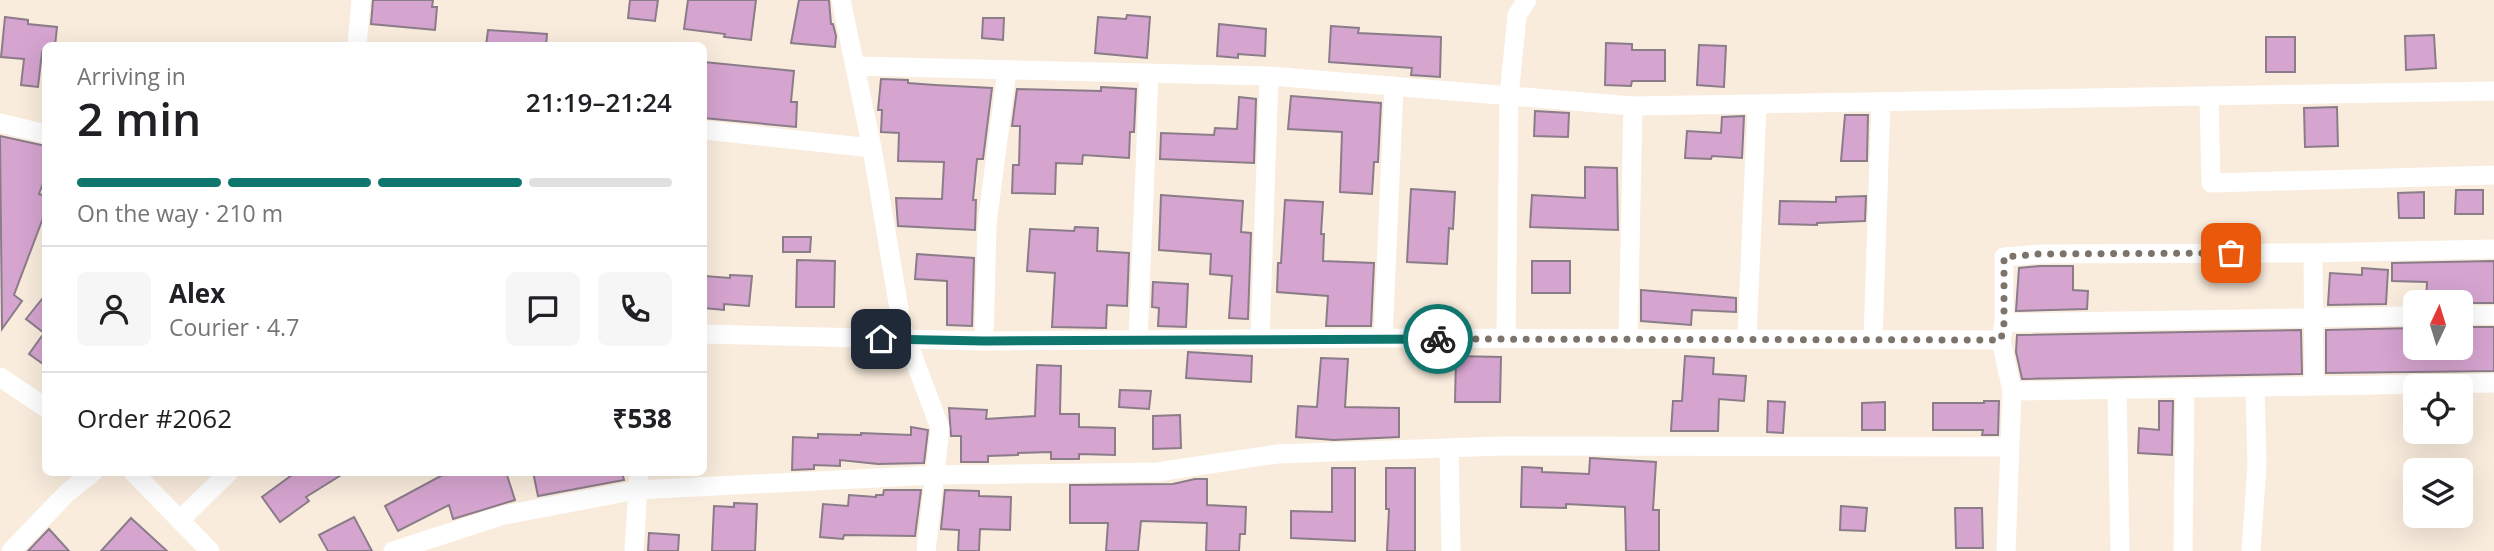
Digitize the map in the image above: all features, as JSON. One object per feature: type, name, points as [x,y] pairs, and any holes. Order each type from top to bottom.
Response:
[{"type":"street","points":[[357,42],[361,0]]},
{"type":"street","points":[[841,0],[872,148],[902,327],[940,428],[926,551]]},
{"type":"street","points":[[1506,339],[1509,96],[1517,15],[1527,0]]},
{"type":"street","points":[[855,66],[1269,76],[1633,106],[2494,91]]},
{"type":"street","points":[[984,341],[987,224],[1007,70]]},
{"type":"street","points":[[1138,339],[1149,73]]},
{"type":"street","points":[[1260,339],[1269,76]]},
{"type":"street","points":[[1383,338],[1394,86]]},
{"type":"street","points":[[2209,96],[2211,183],[2494,175]]},
{"type":"street","points":[[1873,339],[1881,102]]},
{"type":"street","points":[[1747,340],[1757,104]]},
{"type":"street","points":[[1628,340],[1633,106]]},
{"type":"street","points":[[0,122],[42,133]]},
{"type":"street","points":[[707,130],[872,148]]},
{"type":"street","points":[[2006,551],[2012,391],[2002,331],[2004,257],[2039,254],[2494,249]]},
{"type":"street","points":[[2313,253],[2314,386]]},
{"type":"street","points":[[2473,315],[2494,315]]},
{"type":"street","points":[[707,334],[984,341],[1383,338],[1873,339],[2002,331],[2403,316]]},
{"type":"street","points":[[0,377],[42,405]]},
{"type":"street","points":[[2012,391],[2494,383]]},
{"type":"street","points":[[2252,551],[2258,465],[2255,387]]},
{"type":"street","points":[[2183,551],[2185,388]]},
{"type":"street","points":[[2116,389],[2120,551]]},
{"type":"street","points":[[396,550],[504,515],[638,481],[1157,472],[1277,454],[1449,448],[2010,447]]},
{"type":"street","points":[[1449,448],[1451,551]]},
{"type":"street","points":[[11,551],[67,493],[88,476]]},
{"type":"street","points":[[137,476],[210,551]]},
{"type":"street","points":[[180,520],[225,476]]},
{"type":"street","points":[[634,551],[638,481]]},
{"type":"building","points":[[373,0],[433,0],[432,7],[437,7],[435,30],[371,24]]},
{"type":"building","points":[[630,0],[658,0],[655,21],[628,18]]},
{"type":"building","points":[[688,0],[756,0],[751,40],[684,29]]},
{"type":"building","points":[[799,0],[829,0],[831,24],[836,36],[835,47],[791,43]]},
{"type":"building","points":[[1127,15],[1150,17],[1147,58],[1095,53],[1098,17],[1126,19]]},
{"type":"building","points":[[5,17],[28,20],[28,24],[57,27],[55,42],[42,42],[38,87],[21,85],[24,59],[1,57]]},
{"type":"building","points":[[983,18],[1004,18],[1003,40],[982,38]]},
{"type":"building","points":[[1219,24],[1266,29],[1265,56],[1217,56]]},
{"type":"building","points":[[1331,26],[1359,28],[1358,33],[1441,37],[1440,77],[1411,75],[1412,68],[1329,62]]},
{"type":"building","points":[[488,30],[547,34],[546,42],[486,42]]},
{"type":"building","points":[[2434,35],[2436,68],[2406,70],[2405,36]]},
{"type":"building","points":[[2266,37],[2295,37],[2295,72],[2266,72]]},
{"type":"building","points":[[1606,43],[1632,44],[1632,50],[1665,50],[1665,81],[1632,81],[1631,86],[1605,85]]},
{"type":"building","points":[[1699,45],[1726,46],[1724,87],[1697,85]]},
{"type":"building","points":[[707,62],[794,71],[791,102],[797,102],[796,127],[707,118]]},
{"type":"building","points":[[881,79],[992,88],[983,159],[977,159],[973,200],[976,200],[975,230],[898,226],[896,198],[942,199],[944,162],[898,161],[899,133],[881,132],[882,110],[878,110]]},
{"type":"building","points":[[1101,87],[1136,89],[1134,132],[1130,132],[1129,158],[1083,155],[1082,164],[1056,163],[1055,194],[1012,193],[1013,165],[1019,165],[1020,126],[1012,126],[1017,89],[1101,91]]},
{"type":"building","points":[[1291,96],[1381,103],[1378,162],[1374,162],[1372,194],[1340,192],[1342,132],[1288,129]]},
{"type":"building","points":[[1239,97],[1256,99],[1254,163],[1160,159],[1161,133],[1214,135],[1215,128],[1237,129]]},
{"type":"building","points":[[2337,107],[2338,146],[2305,147],[2304,108]]},
{"type":"building","points":[[1535,111],[1569,113],[1568,137],[1534,136]]},
{"type":"building","points":[[1845,115],[1868,115],[1867,161],[1841,161]]},
{"type":"building","points":[[1744,116],[1742,158],[1685,158],[1687,131],[1721,133],[1722,117]]},
{"type":"building","points":[[0,136],[42,145],[42,186],[39,194],[42,195],[42,221],[14,295],[22,301],[2,329]]},
{"type":"building","points":[[1585,167],[1617,168],[1618,230],[1530,227],[1532,195],[1585,198]]},
{"type":"building","points":[[1411,189],[1455,192],[1447,264],[1407,262]]},
{"type":"building","points":[[2456,190],[2483,190],[2483,214],[2455,214]]},
{"type":"building","points":[[2424,192],[2424,218],[2399,218],[2398,193]]},
{"type":"building","points":[[1161,195],[1243,201],[1241,232],[1251,233],[1248,319],[1229,318],[1232,276],[1210,274],[1211,254],[1159,250]]},
{"type":"building","points":[[1866,196],[1865,221],[1817,225],[1779,224],[1780,201],[1836,202],[1836,197]]},
{"type":"building","points":[[1285,200],[1323,202],[1323,261],[1374,263],[1371,326],[1326,326],[1328,296],[1277,292]]},
{"type":"building","points":[[1075,227],[1098,228],[1097,251],[1129,253],[1127,306],[1107,305],[1106,328],[1052,327],[1055,273],[1027,271],[1030,229],[1074,231]]},
{"type":"building","points":[[783,237],[811,237],[810,252],[783,252]]},
{"type":"building","points":[[917,254],[974,258],[972,326],[947,325],[947,281],[915,279]]},
{"type":"building","points":[[797,260],[835,261],[834,307],[796,307]]},
{"type":"building","points":[[1532,261],[1570,261],[1570,293],[1532,293]]},
{"type":"building","points":[[2494,261],[2494,303],[2473,303],[2473,290],[2427,290],[2427,282],[2392,281],[2392,263]]},
{"type":"building","points":[[2073,266],[2073,290],[2088,291],[2087,309],[2016,311],[2019,268]]},
{"type":"building","points":[[2362,268],[2388,270],[2386,304],[2328,305],[2330,273],[2362,275]]},
{"type":"building","points":[[730,275],[752,276],[749,306],[724,304],[724,310],[707,308],[707,276],[730,278]]},
{"type":"building","points":[[1153,282],[1188,284],[1186,327],[1158,326],[1159,308],[1152,307]]},
{"type":"building","points":[[1641,290],[1736,298],[1736,312],[1692,310],[1691,325],[1641,321]]},
{"type":"building","points":[[42,299],[42,331],[26,319]]},
{"type":"building","points":[[2473,327],[2494,327],[2494,371],[2326,373],[2326,330],[2403,328],[2403,360],[2473,360]]},
{"type":"building","points":[[2301,330],[2302,374],[2022,379],[2016,352],[2017,335]]},
{"type":"building","points":[[42,336],[42,363],[29,354]]},
{"type":"building","points":[[1188,352],[1252,356],[1251,382],[1186,378]]},
{"type":"building","points":[[1456,356],[1501,357],[1500,402],[1455,402]]},
{"type":"building","points":[[1685,356],[1714,358],[1713,374],[1746,376],[1744,401],[1719,399],[1718,431],[1671,431],[1673,401],[1682,401]]},
{"type":"building","points":[[1321,358],[1348,359],[1345,407],[1399,408],[1399,437],[1334,440],[1296,437],[1298,406],[1317,407]]},
{"type":"building","points":[[1037,365],[1061,366],[1060,414],[1079,414],[1079,427],[1115,428],[1115,455],[1079,454],[1079,459],[1051,459],[1051,452],[1018,453],[988,456],[988,462],[961,462],[961,436],[951,436],[949,408],[987,410],[986,419],[1035,416]]},
{"type":"building","points":[[1120,390],[1151,391],[1149,409],[1119,407]]},
{"type":"building","points":[[1768,401],[1785,402],[1783,433],[1767,432]]},
{"type":"building","points":[[1999,401],[1998,435],[1982,435],[1983,430],[1933,430],[1933,403]]},
{"type":"building","points":[[2159,401],[2173,401],[2172,455],[2138,453],[2139,428],[2159,430]]},
{"type":"building","points":[[1885,402],[1885,430],[1862,430],[1862,403]]},
{"type":"building","points":[[1180,415],[1181,448],[1153,449],[1153,416]]},
{"type":"building","points":[[911,427],[928,430],[924,463],[878,464],[840,460],[840,466],[814,465],[814,469],[792,470],[793,437],[818,438],[818,434],[861,433],[911,435]]},
{"type":"building","points":[[1590,458],[1656,462],[1653,510],[1659,510],[1659,551],[1626,551],[1625,507],[1566,504],[1566,508],[1521,507],[1522,467],[1542,468],[1542,472],[1589,474]]},
{"type":"building","points":[[1332,468],[1355,468],[1355,541],[1291,538],[1291,511],[1332,512]]},
{"type":"building","points":[[1386,468],[1415,468],[1415,551],[1387,551],[1389,509],[1386,509]]},
{"type":"building","points":[[291,476],[340,476],[306,497],[309,501],[280,522],[262,497]]},
{"type":"building","points":[[441,476],[507,476],[515,500],[453,519],[449,505],[398,531],[385,506]]},
{"type":"building","points":[[534,476],[623,476],[624,480],[538,496]]},
{"type":"building","points":[[1207,479],[1207,505],[1246,507],[1245,534],[1240,534],[1239,551],[1206,551],[1207,523],[1141,521],[1138,551],[1106,551],[1108,523],[1070,523],[1070,485],[1173,484]]},
{"type":"building","points":[[884,490],[921,490],[915,536],[844,535],[843,539],[820,537],[823,504],[848,506],[849,495],[876,497],[883,495]]},
{"type":"building","points":[[945,490],[979,491],[979,496],[1011,497],[1010,530],[980,529],[979,551],[958,551],[959,530],[941,529]]},
{"type":"building","points":[[734,503],[757,504],[755,551],[712,551],[714,506],[734,507]]},
{"type":"building","points":[[1841,506],[1867,508],[1865,531],[1840,530]]},
{"type":"building","points":[[1955,508],[1982,508],[1983,548],[1956,548]]},
{"type":"building","points":[[354,517],[372,551],[328,551],[319,535]]},
{"type":"building","points":[[131,518],[167,551],[101,551]]},
{"type":"building","points":[[49,529],[69,551],[28,551]]},
{"type":"building","points":[[649,533],[679,535],[678,551],[648,551]]},
{"type":"way so far","points":[[1438,339],[2001,340],[2004,323],[2004,257],[2039,254],[2231,253]]},
{"type":"route","points":[[881,339],[1438,339]]}]
